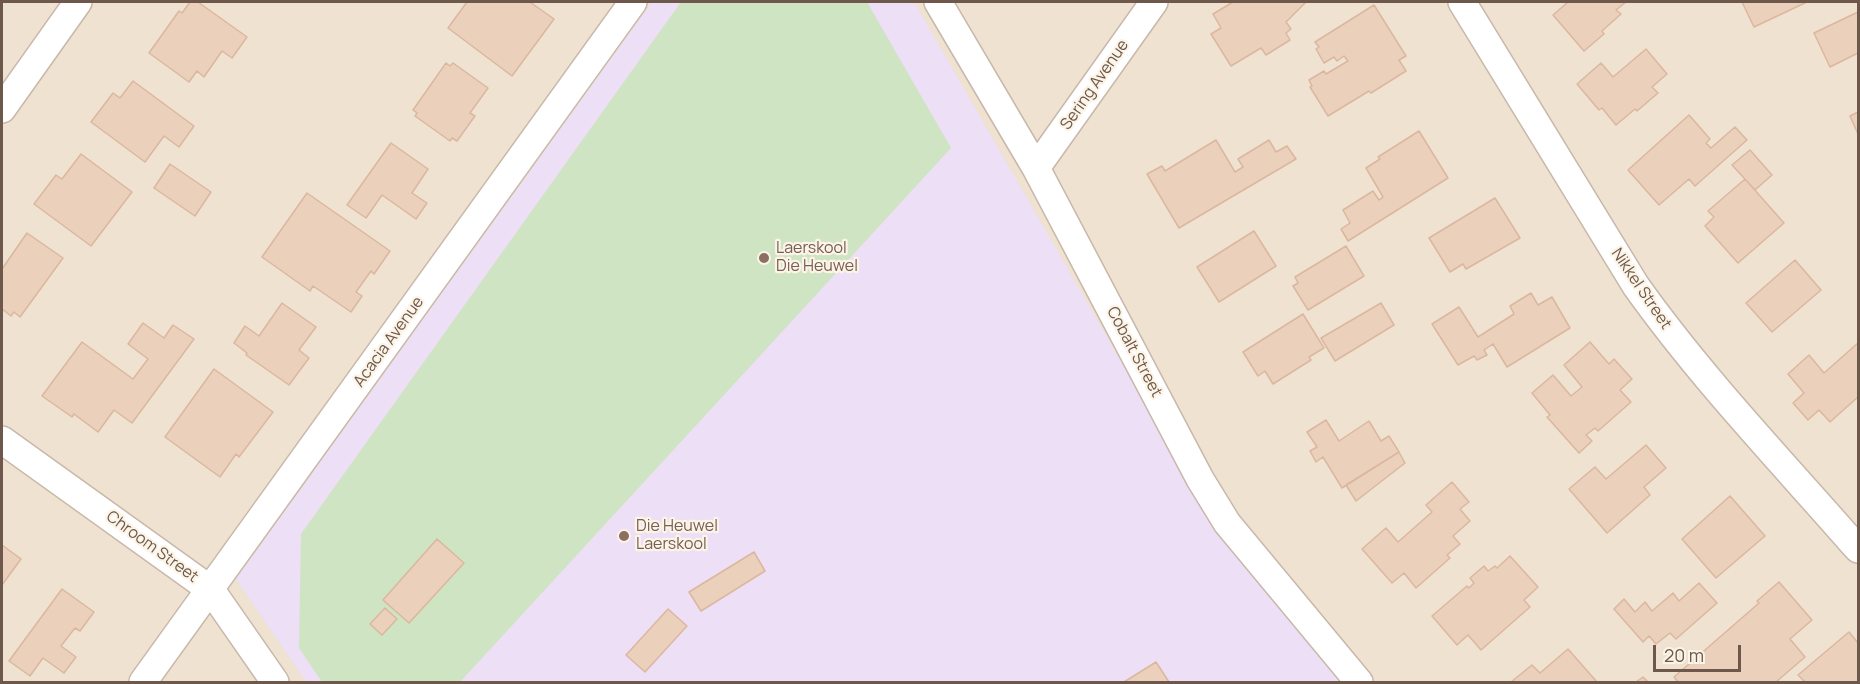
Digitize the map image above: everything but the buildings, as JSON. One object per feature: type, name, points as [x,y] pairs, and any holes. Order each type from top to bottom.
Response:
[{"type":"street","points":[[2,109],[78,2]]},
{"type":"street","name":"Acacia Avenue","points":[[143,682],[633,2]]},
{"type":"street","name":"Cobalt Street","points":[[938,2],[1036,168],[1200,479],[1227,523],[1359,682]]},
{"type":"street","name":"Sering Avenue","points":[[1036,168],[1154,2]]},
{"type":"street","name":"Nikkel Street","points":[[1462,2],[1636,286],[1692,359],[1858,549]]},
{"type":"street","name":"Chroom Street","points":[[2,440],[211,590],[275,682]]},
{"type":"shaded area","points":[[2,2],[1858,2],[1858,682],[2,682]]},
{"type":"shaded area","name":"Laerskool Die Heuwel","points":[[652,2],[914,2],[1209,514],[1354,682],[306,682],[236,579]]},
{"type":"green space","points":[[681,2],[867,2],[951,148],[460,682],[322,682],[299,648],[301,534]]},
{"type":"place","name":"Laerskool Die Heuwel","points":[[764,258]]},
{"type":"place","name":"Die Heuwel Laerskool","points":[[624,536]]}]
